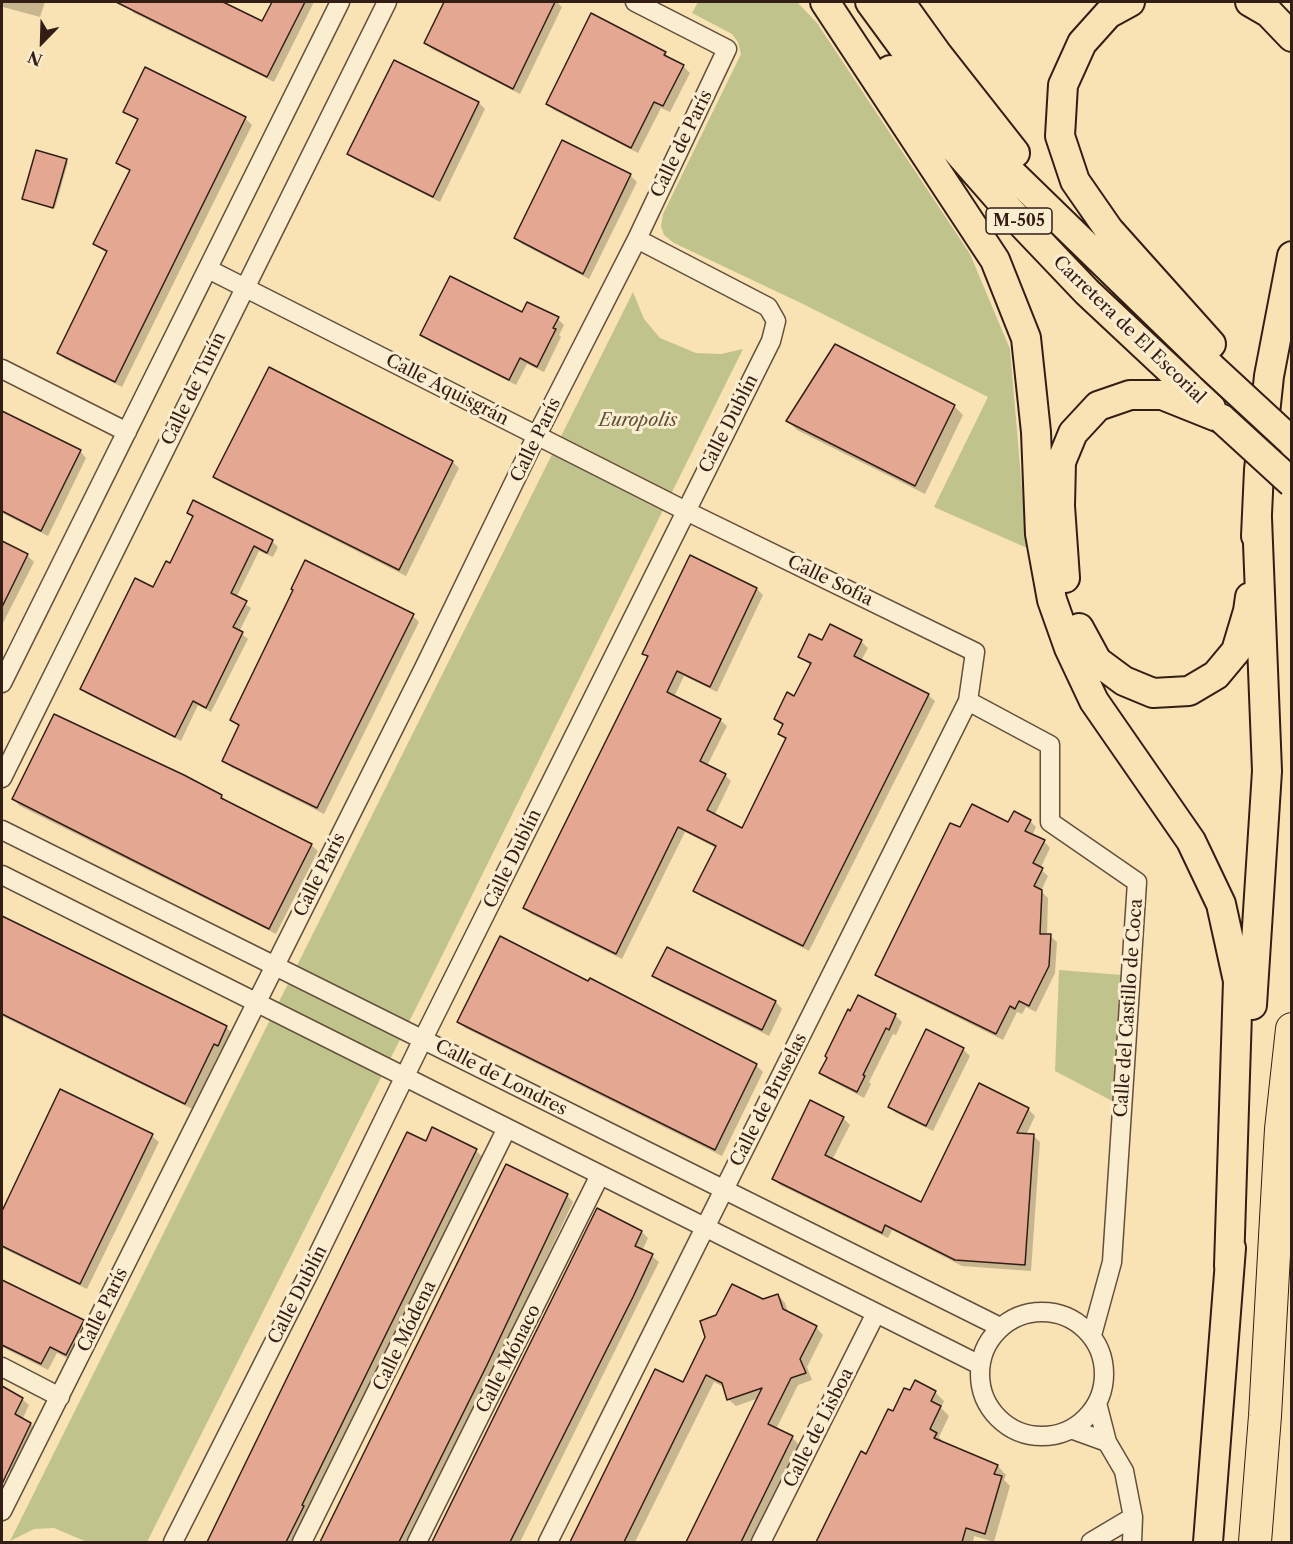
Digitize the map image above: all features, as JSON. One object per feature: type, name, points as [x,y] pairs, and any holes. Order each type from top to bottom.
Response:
[{"type":"highway","points":[[825,2],[995,260],[1026,338],[1036,432],[1040,534],[1052,600],[1069,648],[1094,701],[1191,841],[1221,904],[1238,981],[1229,1266]]},
{"type":"highway","name":"Carretera de El Escorial","points":[[838,2],[909,95],[1007,208],[1087,292],[1292,483]]},
{"type":"highway","name":"Carretera de El Escorial","points":[[870,2],[926,77],[1000,162],[1105,264],[1216,361],[1292,442]]},
{"type":"highway","name":"M-505","points":[[900,2],[938,55],[1105,264]]},
{"type":"highway","points":[[1130,2],[1108,14],[1082,43],[1063,85],[1060,136],[1075,181],[1108,230],[1216,361],[1292,429]]},
{"type":"highway","points":[[1250,2],[1269,13],[1292,37]]},
{"type":"highway","points":[[1222,419],[1162,395],[1130,395],[1098,406],[1072,433],[1061,462],[1060,506],[1064,575],[1078,626],[1097,661],[1124,681],[1153,693],[1189,691],[1216,675],[1236,651],[1248,611],[1269,376],[1291,260]]},
{"type":"highway","points":[[1208,1542],[1229,1266],[1245,1116],[1267,771],[1257,519]]},
{"type":"highway","points":[[1238,1542],[1251,1418],[1265,1227],[1281,1129],[1292,1029]]},
{"type":"highway","points":[[1255,1542],[1265,1416],[1281,1129]]},
{"type":"street","points":[[2,683],[340,2]]},
{"type":"street","name":"Calle de Turín","points":[[2,777],[387,2]]},
{"type":"street","name":"Calle de París","points":[[635,2],[727,49],[637,239]]},
{"type":"street","name":"Calle París","points":[[2,1511],[6,1492],[60,1397],[537,435],[637,239]]},
{"type":"street","name":"Calle Dublín","points":[[173,1542],[310,1271],[771,341],[776,321],[768,307],[637,239]]},
{"type":"street","name":"Calle Aquisgrán","points":[[208,269],[686,511]]},
{"type":"street","points":[[2,369],[126,432]]},
{"type":"street","name":"Calle Sofía","points":[[686,511],[975,652]]},
{"type":"street","name":"Calle de Bruselas","points":[[548,1542],[968,701],[975,652]]},
{"type":"street","name":"Calle del Castillo de Coca","points":[[968,701],[1050,745],[1050,822],[1137,882],[1112,1262],[1092,1335]]},
{"type":"street","name":"Calle de Londres","points":[[2,830],[1000,1327]]},
{"type":"street","points":[[2,875],[980,1365]]},
{"type":"street","name":"Calle Módena","points":[[302,1542],[507,1128]]},
{"type":"street","name":"Calle Mónaco","points":[[417,1542],[600,1175]]},
{"type":"street","points":[[1038,1311],[1058,1313],[1077,1322],[1092,1335],[1101,1351],[1105,1369],[1104,1387],[1086,1419],[1071,1429],[1049,1436],[1027,1434],[1006,1425],[990,1409],[981,1388],[980,1365],[987,1344],[1000,1327],[1018,1316],[1038,1311]]},
{"type":"street","name":"Calle de Lisboa","points":[[761,1542],[876,1314]]},
{"type":"street","points":[[2,1367],[60,1397]]},
{"type":"street","points":[[1097,1403],[1107,1442],[1124,1471],[1132,1517],[1132,1542]]},
{"type":"street","points":[[1071,1429],[1107,1442]]},
{"type":"street","points":[[1090,1542],[1132,1517]]},
{"type":"green space","points":[[698,2],[797,2],[817,23],[970,254],[1010,349],[1027,548],[934,507],[988,397],[803,304],[674,243],[664,235],[661,226],[663,214],[741,54],[738,42],[732,34],[692,13]]},
{"type":"green space","name":"Europolis","points":[[633,292],[644,319],[660,338],[696,353],[721,354],[743,349],[423,994],[147,1542],[87,1542],[54,1528],[34,1529],[10,1541]]},
{"type":"green space","points":[[1059,970],[1122,975],[1116,1103],[1055,1071]]},
{"type":"building","points":[[116,2],[223,2],[262,21],[272,2],[305,2],[267,77]]},
{"type":"building","points":[[444,2],[555,2],[513,89],[424,43]]},
{"type":"building","points":[[591,13],[666,52],[664,55],[684,65],[663,106],[654,102],[631,148],[546,104]]},
{"type":"building","points":[[394,60],[479,102],[433,197],[347,154]]},
{"type":"building","points":[[145,67],[246,117],[115,382],[57,353],[107,251],[93,244],[130,170],[116,163],[138,119],[123,112]]},
{"type":"building","points":[[562,140],[631,174],[583,274],[514,238]]},
{"type":"building","points":[[36,150],[67,159],[53,208],[22,199]]},
{"type":"building","points":[[450,276],[522,312],[527,302],[559,317],[553,328],[556,329],[537,367],[520,358],[509,380],[420,335]]},
{"type":"building","points":[[835,344],[955,405],[915,486],[786,421]]},
{"type":"building","points":[[269,367],[453,461],[399,570],[213,477]]},
{"type":"building","points":[[2,411],[81,450],[41,531],[2,511]]},
{"type":"building","points":[[193,500],[273,540],[267,553],[254,546],[231,593],[247,601],[233,627],[243,632],[206,708],[193,701],[175,737],[80,689],[135,578],[153,587],[166,561],[170,563],[193,516],[187,513]]},
{"type":"building","points":[[2,541],[28,554],[2,607]]},
{"type":"building","points":[[690,555],[757,588],[710,687],[677,671],[667,692],[721,719],[700,761],[726,774],[707,810],[742,828],[786,738],[778,734],[783,724],[774,719],[787,692],[794,696],[811,663],[798,657],[809,634],[822,640],[830,624],[862,640],[854,656],[929,694],[803,946],[693,891],[716,846],[678,827],[616,954],[523,908],[648,656],[642,654]]},
{"type":"building","points":[[305,560],[414,614],[317,808],[222,761],[239,725],[230,720],[293,590],[291,589]]},
{"type":"building","points":[[54,714],[184,775],[222,795],[221,798],[312,844],[269,929],[12,799]]},
{"type":"building","points":[[972,804],[1008,822],[1014,811],[1031,820],[1025,831],[1045,840],[1033,863],[1043,868],[1034,886],[1042,890],[1040,934],[1051,934],[1049,966],[1029,1006],[1019,1001],[1015,1009],[1010,1006],[996,1034],[875,975],[950,823],[960,827]]},
{"type":"building","points":[[2,916],[227,1026],[218,1046],[214,1044],[185,1104],[2,1014]]},
{"type":"building","points":[[500,936],[588,981],[590,978],[757,1064],[715,1150],[457,1022]]},
{"type":"building","points":[[667,947],[776,1001],[762,1030],[652,976]]},
{"type":"building","points":[[858,995],[896,1014],[889,1030],[886,1028],[857,1092],[819,1073],[848,1009],[850,1011]]},
{"type":"building","points":[[926,1029],[964,1048],[926,1126],[888,1107]]},
{"type":"building","points":[[979,1083],[1029,1108],[1017,1133],[1034,1134],[1025,1265],[955,1260],[885,1225],[882,1233],[772,1179],[810,1100],[844,1117],[825,1155],[921,1202]]},
{"type":"building","points":[[60,1089],[153,1134],[80,1284],[2,1246],[2,1211]]},
{"type":"building","points":[[432,1127],[477,1149],[286,1542],[207,1542],[407,1132],[426,1141]]},
{"type":"building","points":[[506,1164],[568,1194],[487,1365],[399,1542],[320,1542]]},
{"type":"building","points":[[597,1208],[642,1231],[635,1246],[653,1254],[633,1297],[510,1542],[432,1542]]},
{"type":"building","points":[[2,1280],[84,1320],[66,1355],[50,1347],[41,1364],[2,1345]]},
{"type":"building","points":[[732,1284],[763,1299],[778,1294],[783,1309],[817,1326],[800,1359],[806,1373],[791,1378],[768,1424],[793,1436],[741,1542],[686,1542],[762,1388],[727,1400],[722,1383],[706,1375],[624,1542],[570,1542],[655,1369],[683,1382],[705,1337],[700,1321],[716,1315]]},
{"type":"building","points":[[915,1380],[936,1391],[931,1401],[941,1406],[930,1429],[937,1433],[934,1438],[998,1465],[994,1474],[1002,1476],[985,1534],[966,1528],[962,1542],[816,1542],[861,1451],[866,1454],[888,1409],[893,1411],[904,1388],[910,1390]]},
{"type":"building","points":[[2,1386],[23,1398],[15,1414],[31,1423],[2,1484]]}]
